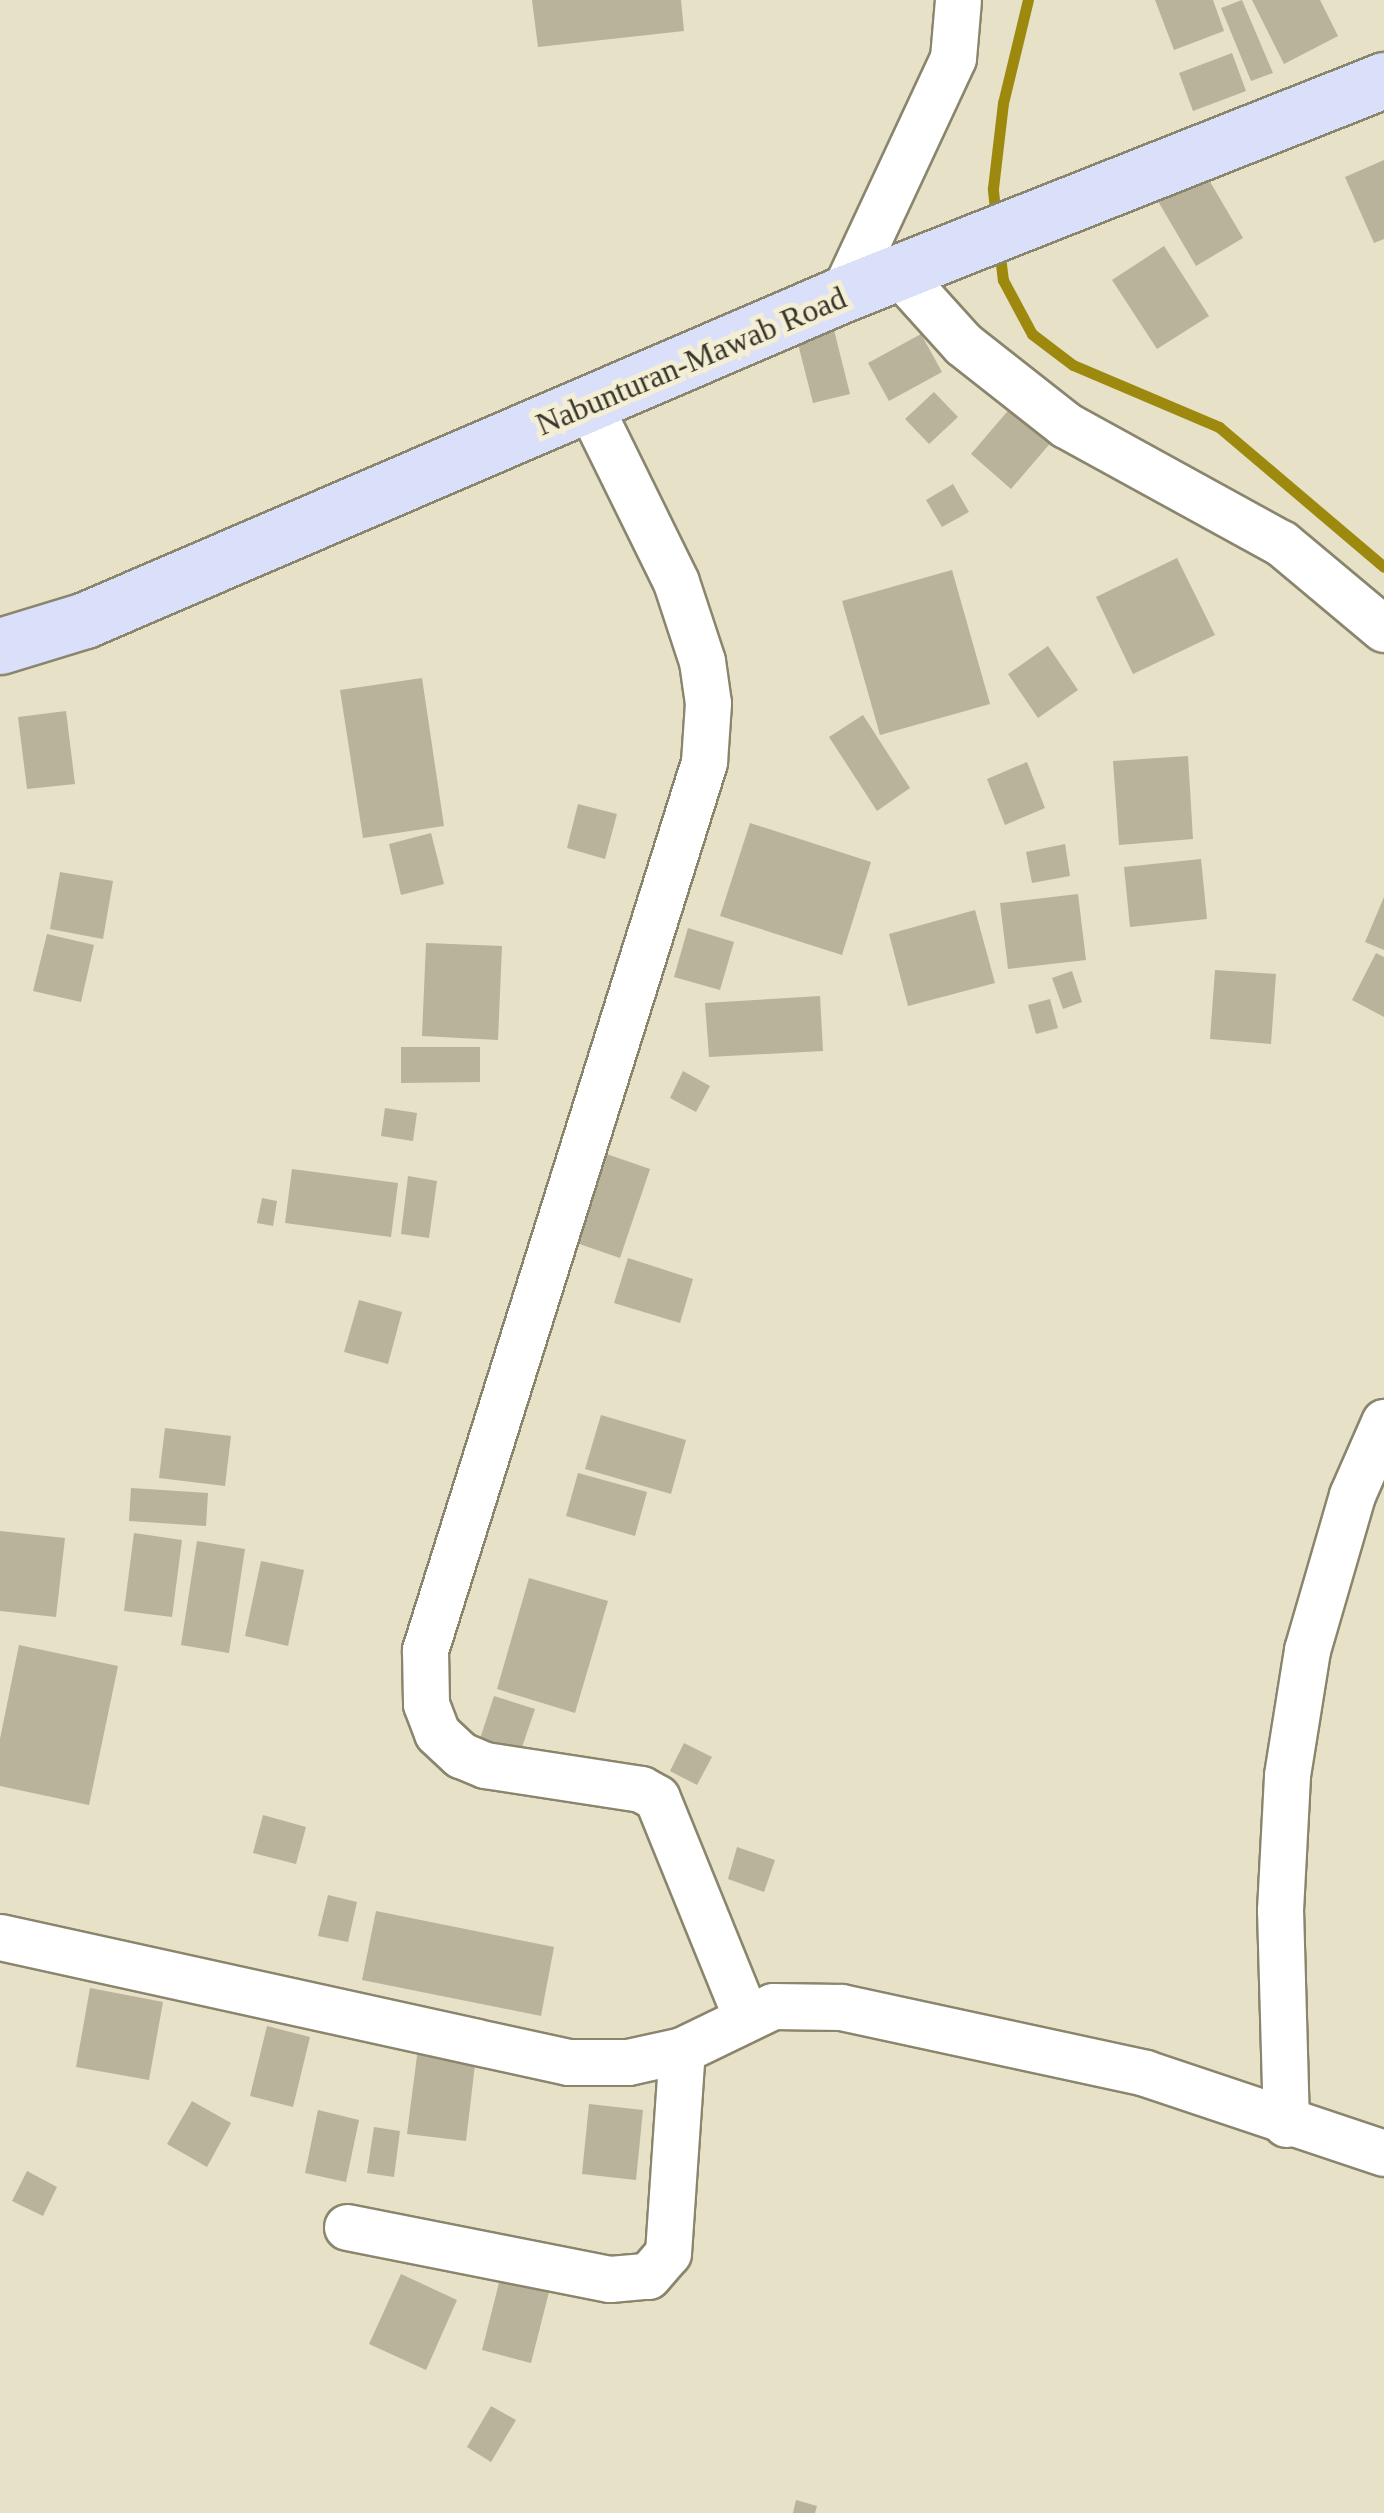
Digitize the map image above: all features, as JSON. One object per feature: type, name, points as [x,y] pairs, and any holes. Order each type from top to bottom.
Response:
[{"type":"main road","name":"Nabunturan-Mawab Road","points":[[0,646],[85,620],[843,294],[1384,80]]},
{"type":"street","points":[[843,294],[952,58],[958,0]]},
{"type":"street","points":[[921,262],[962,344],[1066,426],[1281,543],[1384,630]]},
{"type":"street","points":[[589,405],[676,582],[702,661],[708,704],[704,762],[425,1650],[426,1704],[437,1732],[472,1760],[657,1798],[744,2014]]},
{"type":"street","points":[[1286,2124],[1280,1910],[1287,1775],[1307,1650],[1352,1495],[1384,1422]]},
{"type":"street","points":[[0,1937],[568,2062],[628,2062],[682,2050],[744,2014],[811,2002],[1145,2073],[1286,2124],[1384,2153]]},
{"type":"street","points":[[347,2227],[610,2279],[648,2276],[668,2253],[682,2050]]},
{"type":"building","points":[[532,0],[681,0],[684,31],[538,47]]},
{"type":"building","points":[[1155,0],[1213,0],[1224,31],[1174,50]]},
{"type":"building","points":[[1242,0],[1273,73],[1251,81],[1221,8]]},
{"type":"building","points":[[1252,0],[1320,0],[1338,36],[1284,64]]},
{"type":"building","points":[[1232,53],[1246,91],[1193,111],[1179,73]]},
{"type":"building","points":[[1384,160],[1384,239],[1374,243],[1345,177]]},
{"type":"building","points":[[1202,168],[1243,238],[1196,266],[1155,196]]},
{"type":"building","points":[[1164,246],[1209,316],[1157,349],[1112,280]]},
{"type":"building","points":[[834,330],[850,394],[813,403],[797,340]]},
{"type":"building","points":[[921,334],[942,372],[889,401],[868,363]]},
{"type":"building","points":[[934,392],[958,417],[929,444],[905,419]]},
{"type":"building","points":[[1012,406],[1053,440],[1011,489],[971,454]]},
{"type":"building","points":[[953,484],[969,512],[942,527],[926,500]]},
{"type":"building","points":[[1177,558],[1215,635],[1133,674],[1096,597]]},
{"type":"building","points":[[952,570],[990,704],[880,735],[842,601]]},
{"type":"building","points":[[1048,646],[1078,690],[1038,718],[1008,674]]},
{"type":"building","points":[[422,678],[444,826],[363,838],[340,690]]},
{"type":"building","points":[[66,711],[75,784],[27,789],[18,717]]},
{"type":"building","points":[[863,715],[910,788],[877,811],[829,737]]},
{"type":"building","points":[[1188,756],[1193,839],[1119,845],[1113,761]]},
{"type":"building","points":[[1027,762],[1045,808],[1005,825],[987,779]]},
{"type":"building","points":[[578,804],[617,814],[605,859],[567,848]]},
{"type":"building","points":[[750,823],[871,862],[842,955],[720,916]]},
{"type":"building","points":[[431,833],[444,884],[401,895],[389,844]]},
{"type":"building","points":[[1065,844],[1070,876],[1032,883],[1026,852]]},
{"type":"building","points":[[1201,859],[1207,919],[1130,927],[1124,867]]},
{"type":"building","points":[[60,872],[113,881],[103,939],[50,929]]},
{"type":"building","points":[[1078,894],[1086,960],[1008,969],[1000,903]]},
{"type":"building","points":[[1384,897],[1384,950],[1365,942]]},
{"type":"building","points":[[975,910],[995,983],[908,1006],[889,934]]},
{"type":"building","points":[[688,928],[734,942],[720,990],[674,977]]},
{"type":"building","points":[[47,934],[94,945],[81,1002],[33,991]]},
{"type":"building","points":[[426,943],[502,946],[498,1040],[422,1036]]},
{"type":"building","points":[[1376,953],[1384,957],[1384,1017],[1352,1000]]},
{"type":"building","points":[[1215,970],[1276,974],[1271,1044],[1210,1039]]},
{"type":"building","points":[[1072,971],[1082,1002],[1063,1009],[1052,978]]},
{"type":"building","points":[[820,996],[823,1051],[709,1057],[705,1003]]},
{"type":"building","points":[[1050,999],[1058,1028],[1036,1034],[1028,1005]]},
{"type":"building","points":[[401,1047],[480,1047],[480,1082],[401,1083]]},
{"type":"building","points":[[683,1071],[710,1086],[696,1112],[670,1098]]},
{"type":"building","points":[[385,1108],[417,1113],[413,1141],[381,1136]]},
{"type":"building","points":[[592,1149],[650,1169],[620,1258],[562,1238]]},
{"type":"building","points":[[292,1169],[398,1183],[391,1237],[285,1223]]},
{"type":"building","points":[[408,1176],[437,1181],[429,1238],[401,1234]]},
{"type":"building","points":[[262,1198],[277,1201],[273,1226],[257,1223]]},
{"type":"building","points":[[628,1258],[693,1279],[680,1323],[614,1303]]},
{"type":"building","points":[[359,1300],[402,1312],[388,1364],[344,1352]]},
{"type":"building","points":[[601,1415],[686,1440],[671,1494],[585,1469]]},
{"type":"building","points":[[165,1428],[231,1436],[225,1486],[159,1478]]},
{"type":"building","points":[[578,1473],[647,1492],[635,1536],[566,1516]]},
{"type":"building","points":[[131,1488],[208,1493],[206,1526],[129,1521]]},
{"type":"building","points":[[0,1531],[65,1538],[56,1617],[0,1611]]},
{"type":"building","points":[[134,1533],[182,1540],[172,1617],[124,1611]]},
{"type":"building","points":[[197,1541],[245,1549],[229,1653],[181,1645]]},
{"type":"building","points":[[261,1561],[304,1570],[288,1646],[245,1636]]},
{"type":"building","points":[[529,1578],[608,1601],[575,1713],[497,1689]]},
{"type":"building","points":[[19,1645],[118,1666],[89,1805],[0,1786],[0,1739]]},
{"type":"building","points":[[494,1696],[535,1709],[518,1759],[478,1745]]},
{"type":"building","points":[[684,1743],[712,1757],[697,1785],[670,1771]]},
{"type":"building","points":[[263,1815],[306,1827],[296,1864],[253,1853]]},
{"type":"building","points":[[737,1847],[775,1860],[764,1892],[728,1879]]},
{"type":"building","points":[[328,1895],[357,1902],[348,1942],[318,1936]]},
{"type":"building","points":[[376,1911],[554,1947],[541,2016],[362,1980]]},
{"type":"building","points":[[90,1988],[163,2002],[149,2080],[76,2067]]},
{"type":"building","points":[[267,2026],[310,2037],[293,2107],[250,2096]]},
{"type":"building","points":[[418,2048],[476,2056],[466,2141],[407,2134]]},
{"type":"building","points":[[192,2101],[231,2123],[207,2167],[167,2144]]},
{"type":"building","points":[[589,2104],[643,2110],[636,2180],[582,2174]]},
{"type":"building","points":[[318,2110],[359,2120],[346,2182],[305,2173]]},
{"type":"building","points":[[374,2127],[400,2131],[394,2177],[367,2173]]},
{"type":"building","points":[[27,2171],[57,2187],[43,2216],[12,2201]]},
{"type":"building","points":[[401,2274],[457,2300],[426,2370],[369,2344]]},
{"type":"building","points":[[501,2275],[550,2288],[531,2363],[482,2350]]},
{"type":"building","points":[[491,2406],[516,2420],[491,2462],[467,2447]]},
{"type":"building","points":[[796,2500],[817,2506],[815,2513],[793,2513]]},
{"type":"waterway","points":[[996,219],[993,188],[1003,103],[1028,0]]},
{"type":"waterway","points":[[999,248],[1003,280],[1032,334],[1073,365],[1219,427],[1384,567]]}]
